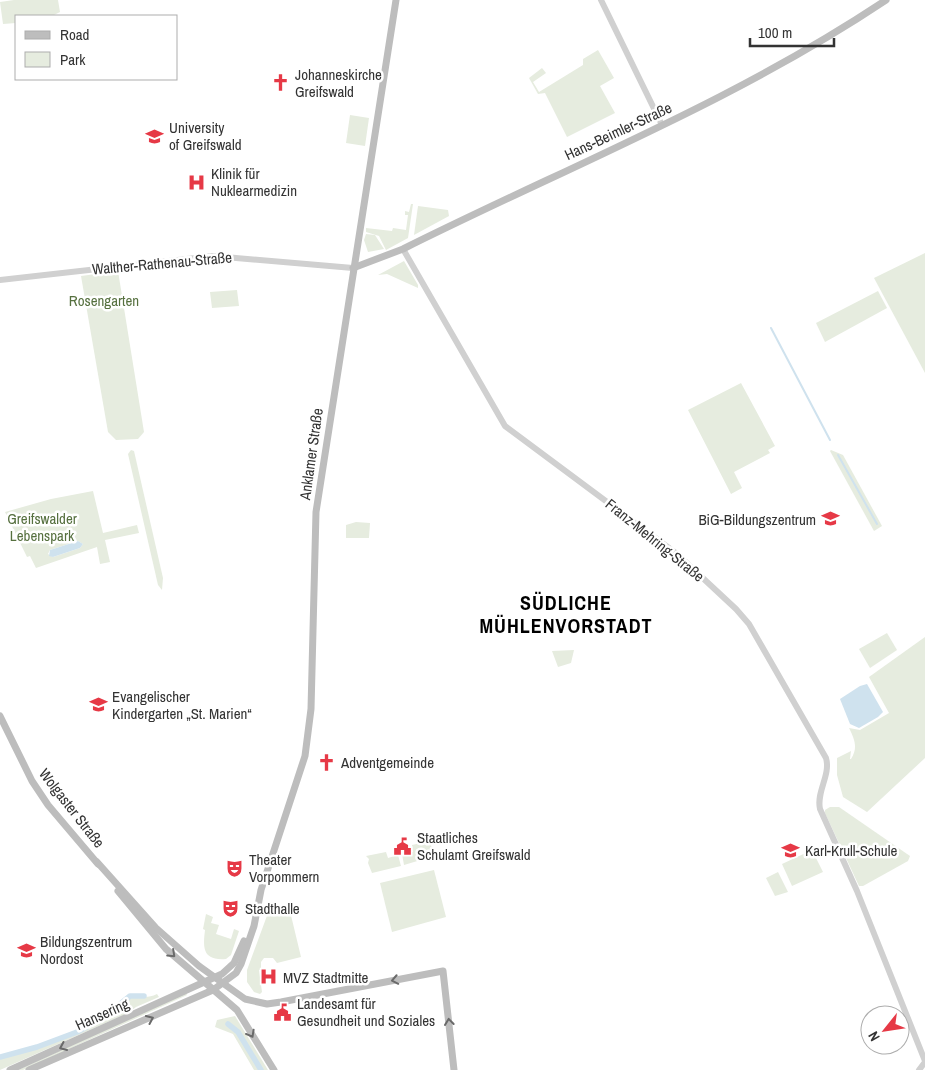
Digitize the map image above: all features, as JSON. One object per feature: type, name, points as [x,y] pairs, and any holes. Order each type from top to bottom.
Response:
[{"type":"main road","name":"Anklamer Straße","points":[[215,978],[234,964],[256,908],[302,765],[308,730],[316,512],[396,0]]},
{"type":"main road","name":"Hans-Beimler-Straße","points":[[353,268],[403,249],[730,92],[834,33],[886,0]]},
{"type":"main road","name":"Wolgaster Straße","points":[[0,716],[32,781],[48,805],[156,928],[215,978],[245,999],[267,1004],[443,971],[454,1070]]},
{"type":"main road","name":"Wolgaster Straße","points":[[97,862],[148,930],[237,1010],[274,1070]]},
{"type":"main road","name":"Anklamer Straße","points":[[224,983],[236,974],[241,964],[254,926],[256,908]]},
{"type":"main road","name":"Hansering","points":[[10,1070],[215,978]]},
{"type":"main road","name":"Hansering","points":[[29,1070],[213,990],[224,983]]},
{"type":"street","points":[[601,0],[662,125]]},
{"type":"street","name":"Franz-Mehring-Straße","points":[[403,249],[505,426],[677,554],[749,624],[826,758],[828,768],[819,805],[857,891],[925,1062]]},
{"type":"street","name":"Walther-Rathenau-Straße","points":[[0,280],[213,256],[353,268]]},
{"type":"street","points":[[919,1070],[925,1062]]},
{"type":"green space","points":[[14,0],[58,0],[60,12],[54,15],[15,15],[15,23],[3,24],[0,2]]},
{"type":"green space","points":[[598,50],[614,78],[600,86],[615,113],[567,137],[545,93],[538,94],[529,78],[542,68],[546,73],[533,82],[539,92],[583,65],[583,59]]},
{"type":"green space","points":[[350,115],[369,118],[365,146],[346,143]]},
{"type":"green space","points":[[411,204],[413,204],[408,238],[386,250],[379,236],[366,232],[366,228],[392,231],[393,228],[406,230],[408,215],[405,215],[405,211],[409,212]]},
{"type":"green space","points":[[418,206],[448,210],[449,216],[414,235]]},
{"type":"green space","points":[[366,234],[375,235],[384,249],[368,252],[364,240]]},
{"type":"green space","points":[[925,253],[925,373],[874,278]]},
{"type":"green space","points":[[404,261],[418,288],[387,274],[378,275]]},
{"type":"green space","name":"Rosengarten","points":[[118,271],[144,432],[138,439],[116,440],[108,432],[81,276]]},
{"type":"green space","points":[[237,290],[239,306],[212,308],[210,292]]},
{"type":"green space","points":[[878,291],[887,308],[825,342],[816,323]]},
{"type":"green space","points":[[741,383],[775,446],[768,450],[770,453],[734,472],[742,488],[731,494],[688,410]]},
{"type":"green space","points":[[131,450],[134,451],[163,578],[162,590],[158,585],[128,454]]},
{"type":"green space","points":[[830,451],[843,455],[882,526],[874,531]]},
{"type":"green space","name":"Greifswalder Lebenspark","points":[[93,491],[103,533],[137,525],[139,533],[105,540],[110,562],[100,564],[97,547],[36,568],[30,556],[27,557],[5,512],[51,499]],"holes":[[[78,541],[83,544],[80,548],[53,557],[48,554],[50,550]]]},
{"type":"green space","points":[[356,522],[370,523],[369,538],[346,538],[346,525]]},
{"type":"green space","points":[[887,633],[897,650],[870,668],[859,649]]},
{"type":"green space","points":[[925,637],[925,758],[867,812],[843,797],[837,775],[837,758],[851,751],[850,759],[853,755],[855,744],[849,728],[860,730],[889,713],[869,677]]},
{"type":"green space","points":[[574,650],[571,663],[558,667],[552,651]]},
{"type":"green space","points":[[830,807],[839,807],[910,856],[908,861],[863,886],[859,886],[825,813],[825,810]]},
{"type":"green space","points":[[430,841],[434,856],[404,865],[402,854],[413,852],[412,845]]},
{"type":"green space","points":[[812,850],[823,872],[792,886],[782,864]]},
{"type":"green space","points":[[386,852],[388,858],[398,855],[401,866],[372,873],[368,863],[369,859],[366,856]]},
{"type":"green space","points":[[434,870],[446,917],[392,932],[380,883]]},
{"type":"green space","points":[[778,872],[788,892],[775,896],[766,878]]},
{"type":"green space","points":[[289,907],[301,957],[277,963],[273,958],[264,958],[259,970],[262,992],[260,994],[254,992],[247,982],[247,970],[268,913]]},
{"type":"green space","points":[[206,914],[213,917],[211,923],[219,925],[216,934],[231,939],[234,929],[239,931],[231,955],[226,959],[212,958],[206,952],[204,947],[205,930],[203,929]]},
{"type":"green space","points":[[186,993],[187,995],[23,1070],[18,1070]]},
{"type":"green space","points":[[157,994],[159,997],[136,1007],[128,1013],[0,1070],[0,1059],[38,1048],[85,1029],[128,998],[149,997]]},
{"type":"green space","points":[[235,1016],[268,1070],[254,1070],[233,1034],[215,1027],[217,1020]]},
{"type":"water","points":[[78,541],[83,544],[80,548],[53,557],[49,556],[50,550]]},
{"type":"water","points":[[867,684],[883,712],[859,728],[850,724],[840,699],[860,686]]},
{"type":"waterway","points":[[771,328],[830,440]]},
{"type":"waterway","points":[[838,455],[877,524]]},
{"type":"waterway","points":[[0,1057],[37,1047],[77,1032],[103,1018],[130,996],[144,996]]},
{"type":"waterway","points":[[228,1024],[238,1032],[261,1070]]},
{"type":"place","name":"Johanneskirche Greifswald","points":[[281,83]]},
{"type":"place","name":"University of Greifswald","points":[[155,136]]},
{"type":"place","name":"Klinik für Nuklearmedizin","points":[[197,182]]},
{"type":"place","name":"BiG-Bildungszentrum","points":[[830,519]]},
{"type":"place","name":"Evangelischer Kindergarten „St. Marien“","points":[[98,705]]},
{"type":"place","name":"Adventgemeinde","points":[[327,762]]},
{"type":"place","name":"Staatliches Schulamt Greifswald","points":[[403,846]]},
{"type":"place","name":"Karl-Krull-Schule","points":[[791,850]]},
{"type":"place","name":"Theater Vorpommern","points":[[235,868]]},
{"type":"place","name":"Stadthalle","points":[[231,908]]},
{"type":"place","name":"Bildungszentrum Nordost","points":[[26,950]]},
{"type":"place","name":"MVZ Stadtmitte","points":[[269,977]]},
{"type":"place","name":"Landesamt für Gesundheit und Soziales","points":[[283,1012]]},
{"type":"district","name":"SÜDLICHE MÜHLENVORSTADT","points":[[566,614]]}]
